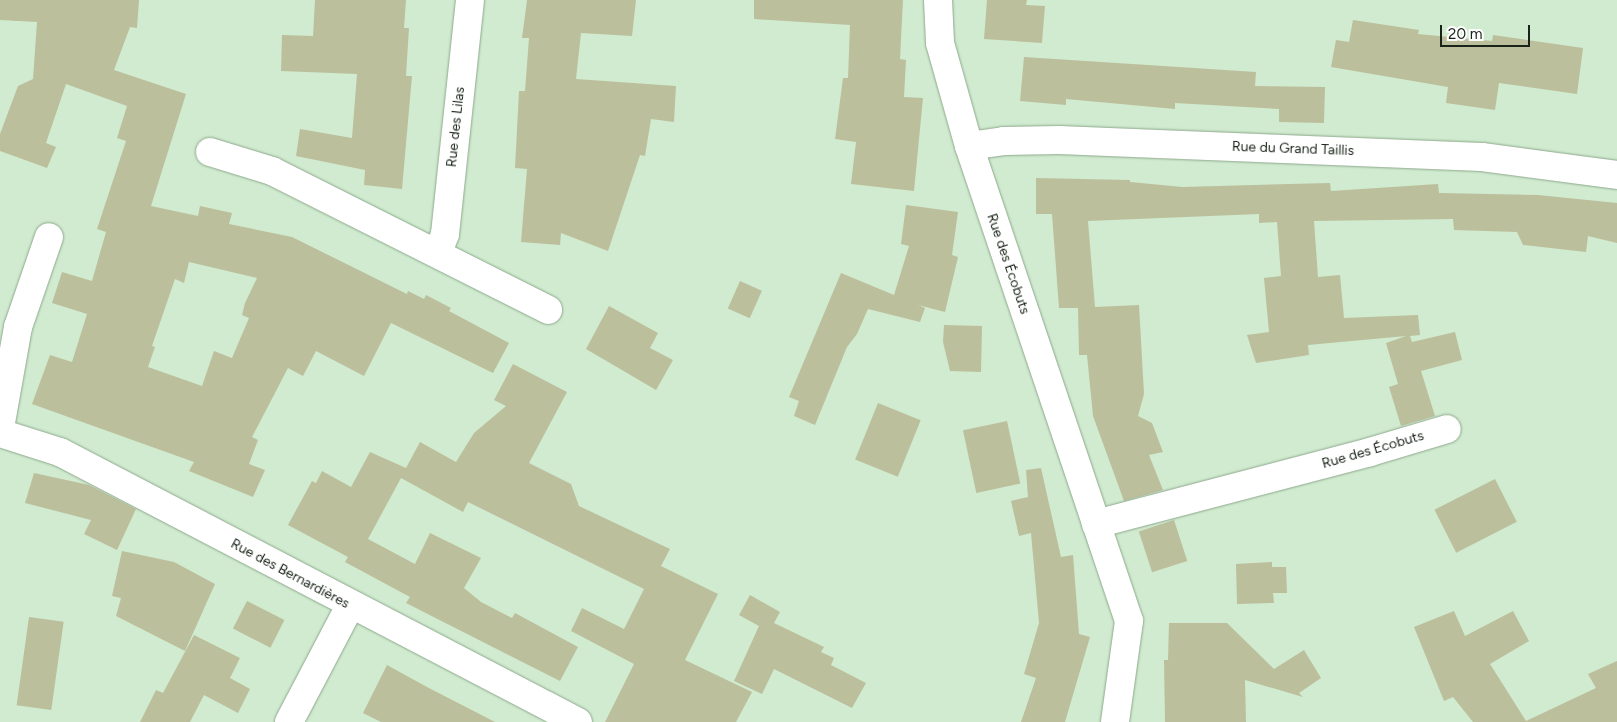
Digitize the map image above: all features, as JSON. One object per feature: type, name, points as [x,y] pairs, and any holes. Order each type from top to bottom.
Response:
[{"type":"street","name":"Rue des Lilas","points":[[438,253],[445,234],[470,0]]},
{"type":"street","name":"Rue des Écobuts","points":[[938,0],[940,43],[969,146],[1129,622],[1114,722]]},
{"type":"street","name":"Rue du Grand Taillis","points":[[969,146],[1004,141],[1059,140],[1463,156],[1617,175]]},
{"type":"street","points":[[210,152],[272,171],[548,310]]},
{"type":"street","points":[[0,428],[18,327],[50,237]]},
{"type":"street","name":"Rue des Écobuts","points":[[1096,524],[1370,452],[1447,429]]},
{"type":"street","name":"Rue des Bernardières","points":[[0,433],[60,452],[350,606],[578,722]]},
{"type":"street","points":[[289,722],[350,606]]},
{"type":"building","points":[[0,0],[139,0],[137,28],[130,27],[114,70],[186,94],[151,206],[198,216],[200,206],[232,213],[229,224],[292,237],[407,294],[408,291],[424,299],[426,295],[451,308],[449,311],[509,343],[493,373],[391,323],[364,376],[316,351],[303,376],[288,368],[252,437],[258,440],[249,464],[265,470],[253,497],[189,471],[194,462],[32,404],[50,355],[72,362],[87,314],[52,303],[62,272],[92,281],[106,232],[97,229],[126,141],[117,138],[127,106],[66,84],[46,143],[56,147],[47,168],[0,151],[0,134],[18,86],[33,79],[37,22],[0,20]],"holes":[[[189,262],[257,278],[245,303],[242,315],[249,318],[232,358],[214,351],[202,386],[148,367],[155,347],[152,346],[175,279],[184,283]]]},
{"type":"building","points":[[315,0],[406,0],[404,28],[409,28],[406,76],[412,76],[402,189],[364,185],[365,170],[296,156],[300,129],[352,138],[357,74],[281,71],[282,35],[313,36]]},
{"type":"building","points":[[527,0],[636,0],[632,36],[581,33],[576,79],[676,86],[674,122],[651,119],[645,156],[640,155],[608,251],[561,233],[560,245],[521,242],[527,169],[515,168],[519,91],[525,91],[529,38],[522,38]]},
{"type":"building","points":[[754,0],[903,0],[900,59],[906,60],[904,97],[923,98],[914,191],[851,184],[856,142],[835,139],[843,78],[848,78],[850,25],[754,19]]},
{"type":"building","points":[[987,0],[1027,0],[1026,5],[1045,6],[1042,43],[984,39]]},
{"type":"building","points":[[1353,20],[1419,30],[1418,34],[1492,41],[1493,35],[1583,48],[1577,94],[1499,83],[1495,110],[1446,103],[1448,87],[1331,67],[1336,40],[1349,42]]},
{"type":"building","points":[[1024,57],[1256,72],[1255,86],[1325,87],[1324,123],[1279,122],[1279,109],[1175,103],[1175,109],[1066,99],[1066,105],[1020,101]]},
{"type":"building","points":[[1036,178],[1130,180],[1130,182],[1182,187],[1330,183],[1331,191],[1438,184],[1439,193],[1538,195],[1617,203],[1617,243],[1588,236],[1586,252],[1523,245],[1517,232],[1454,230],[1453,219],[1314,221],[1318,277],[1340,275],[1344,318],[1418,315],[1420,335],[1410,336],[1412,342],[1455,332],[1462,360],[1421,371],[1435,416],[1401,426],[1389,387],[1398,384],[1386,343],[1406,336],[1308,345],[1309,355],[1256,363],[1247,335],[1269,332],[1264,278],[1281,276],[1277,222],[1259,223],[1259,214],[1088,221],[1095,307],[1139,305],[1144,394],[1138,416],[1152,423],[1163,452],[1149,455],[1163,490],[1124,501],[1093,416],[1087,355],[1079,355],[1078,308],[1059,308],[1052,214],[1036,214]]},
{"type":"building","points":[[906,205],[958,212],[952,255],[958,257],[945,312],[918,305],[925,308],[920,322],[868,309],[857,334],[847,347],[815,425],[794,416],[799,401],[789,397],[841,273],[894,295],[909,246],[901,244]]},
{"type":"building","points":[[740,281],[762,291],[750,318],[728,308]]},
{"type":"building","points":[[609,306],[658,333],[650,348],[673,360],[656,390],[586,349]]},
{"type":"building","points":[[944,325],[982,326],[981,372],[950,371],[943,342]]},
{"type":"building","points":[[513,364],[567,392],[529,463],[571,484],[579,506],[670,549],[661,566],[718,594],[685,660],[752,692],[736,722],[605,722],[634,664],[571,631],[582,608],[624,629],[644,589],[468,502],[463,512],[401,478],[368,539],[415,564],[430,533],[481,558],[464,588],[481,602],[512,618],[515,613],[578,647],[560,681],[406,603],[410,597],[345,562],[348,557],[288,525],[312,481],[316,483],[322,471],[351,487],[370,452],[406,468],[420,442],[456,462],[474,433],[506,406],[494,400]]},
{"type":"building","points":[[878,403],[921,420],[898,477],[855,460]]},
{"type":"building","points":[[1007,421],[1020,484],[976,493],[963,430]]},
{"type":"building","points":[[1041,468],[1061,557],[1073,555],[1079,634],[1090,637],[1065,722],[1021,722],[1036,678],[1024,674],[1039,623],[1031,533],[1019,536],[1011,501],[1028,497],[1026,470]]},
{"type":"building","points":[[34,473],[89,485],[136,509],[117,550],[84,534],[91,520],[25,503]]},
{"type":"building","points":[[1495,479],[1517,522],[1456,553],[1434,510]]},
{"type":"building","points":[[1174,520],[1187,561],[1152,572],[1139,531]]},
{"type":"building","points":[[122,551],[174,562],[215,584],[185,651],[116,616],[121,598],[112,596]]},
{"type":"building","points":[[1272,562],[1272,567],[1286,567],[1287,593],[1273,593],[1274,603],[1237,604],[1236,564]]},
{"type":"building","points":[[750,595],[780,612],[774,623],[824,647],[821,652],[834,658],[831,665],[866,683],[852,708],[774,669],[762,694],[734,681],[759,626],[739,615]]},
{"type":"building","points":[[247,601],[284,620],[270,648],[233,629]]},
{"type":"building","points":[[1454,611],[1465,636],[1513,611],[1529,641],[1490,664],[1526,721],[1596,688],[1588,674],[1617,661],[1617,722],[1473,722],[1453,697],[1444,701],[1414,627]]},
{"type":"building","points":[[29,617],[64,622],[51,710],[17,705]]},
{"type":"building","points":[[1169,623],[1227,623],[1274,669],[1304,650],[1321,678],[1299,693],[1303,697],[1245,680],[1246,722],[1165,722],[1164,660],[1168,660]]},
{"type":"building","points":[[194,635],[240,658],[230,678],[250,689],[238,713],[204,695],[190,722],[140,722],[156,690],[163,693]]},
{"type":"building","points":[[387,665],[495,722],[381,722],[363,713]]}]
